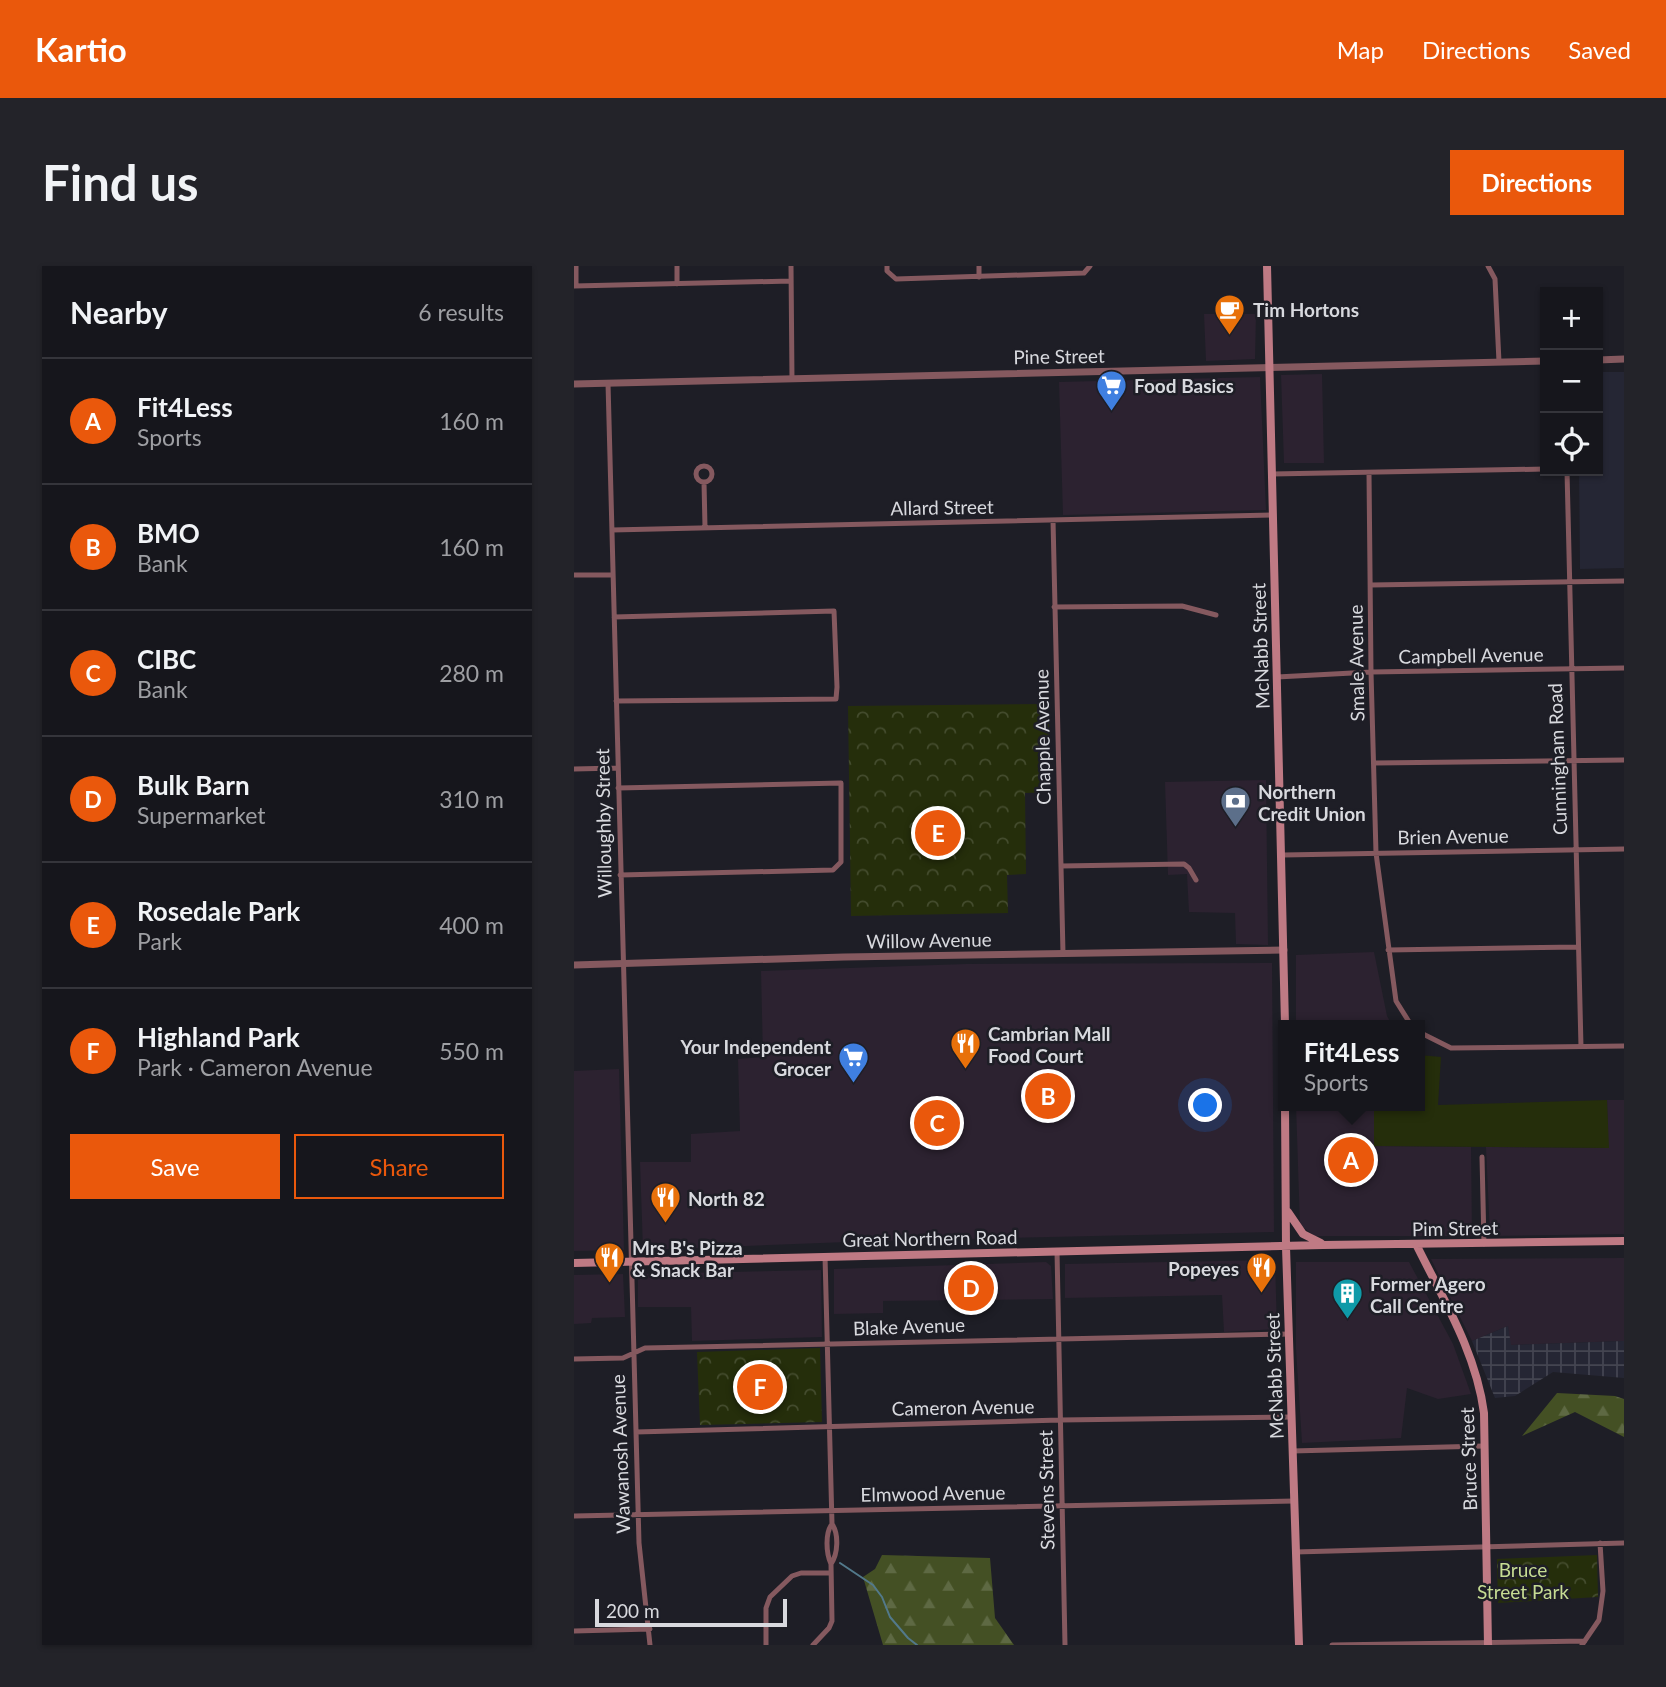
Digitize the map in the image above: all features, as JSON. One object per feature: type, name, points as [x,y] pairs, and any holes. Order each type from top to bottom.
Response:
[{"type":"main road","name":"McNabb Street","points":[[1267,266],[1285,1020]]},
{"type":"main road","name":"McNabb Street","points":[[1285,1111],[1286,1247],[1299,1645]]},
{"type":"main road","points":[[1286,1209],[1303,1234],[1323,1245]]},
{"type":"main road","name":"Pim Street","points":[[1286,1247],[1624,1241]]},
{"type":"main road","name":"Bruce Street","points":[[1416,1244],[1463,1337],[1475,1367],[1484,1413],[1488,1643]]},
{"type":"main road","name":"Great Northern Road","points":[[574,1263],[825,1255],[1286,1247]]},
{"type":"street","points":[[576,266],[575,286],[792,281]]},
{"type":"street","points":[[677,266],[677,284]]},
{"type":"street","points":[[791,266],[792,379]]},
{"type":"street","points":[[887,266],[887,271],[896,279],[1084,273],[1090,266]]},
{"type":"street","points":[[979,266],[979,277]]},
{"type":"street","points":[[1488,266],[1495,279],[1499,362]]},
{"type":"street","points":[[1603,360],[1624,359]]},
{"type":"street","name":"Pine Street","points":[[574,384],[1540,361]]},
{"type":"street","name":"Willoughby Street","points":[[608,383],[630,1262]]},
{"type":"street","points":[[1271,474],[1540,469]]},
{"type":"street","name":"Smale Avenue","points":[[1369,473],[1376,853],[1396,1001],[1408,1020]]},
{"type":"street","name":"Cunningham Road","points":[[1567,476],[1581,1047]]},
{"type":"street","points":[[704,482],[705,527]]},
{"type":"street","name":"Allard Street","points":[[612,530],[1272,514]]},
{"type":"street","name":"Chapple Avenue","points":[[1053,520],[1063,953]]},
{"type":"street","points":[[574,575],[613,575]]},
{"type":"street","points":[[1371,584],[1624,581]]},
{"type":"street","points":[[1054,607],[1182,606],[1216,615]]},
{"type":"street","points":[[614,617],[834,611],[836,699],[616,701]]},
{"type":"street","name":"Campbell Avenue","points":[[1277,677],[1371,672],[1624,668]]},
{"type":"street","points":[[1375,763],[1624,760]]},
{"type":"street","points":[[574,769],[618,768]]},
{"type":"street","points":[[618,788],[841,783],[841,862],[833,870],[620,875]]},
{"type":"street","name":"Brien Avenue","points":[[1283,855],[1624,849]]},
{"type":"street","points":[[1061,866],[1184,864],[1196,880]]},
{"type":"street","points":[[1388,950],[1578,947]]},
{"type":"street","name":"Willow Avenue","points":[[574,965],[1284,950]]},
{"type":"street","points":[[1425,1034],[1451,1048],[1624,1046]]},
{"type":"street","points":[[1482,1157],[1484,1244]]},
{"type":"street","name":"Stevens Street","points":[[1057,1251],[1065,1645]]},
{"type":"street","points":[[813,1645],[832,1621],[831,1564],[828,1558],[828,1530],[832,1524],[825,1255]]},
{"type":"street","name":"Wawanosh Avenue","points":[[630,1262],[639,1542],[650,1645]]},
{"type":"street","name":"Blake Avenue","points":[[574,1359],[623,1358],[645,1348],[1289,1334]]},
{"type":"street","name":"Cameron Avenue","points":[[636,1432],[1060,1420],[1292,1417]]},
{"type":"street","points":[[1292,1451],[1484,1446]]},
{"type":"street","name":"Elmwood Avenue","points":[[574,1516],[1294,1502]]},
{"type":"street","points":[[1332,1645],[1584,1643],[1599,1620],[1601,1610],[1603,1591],[1600,1543]]},
{"type":"street","points":[[1295,1552],[1624,1543]]},
{"type":"street","points":[[766,1645],[766,1608],[770,1597],[792,1576],[801,1573],[831,1573]]},
{"type":"street","points":[[574,1631],[650,1629]]},
{"type":"shaded area","points":[[1204,314],[1256,314],[1255,359],[1206,361]]},
{"type":"shaded area","points":[[1603,372],[1624,372],[1624,568],[1580,569],[1579,476],[1603,476]]},
{"type":"shaded area","points":[[1322,374],[1324,463],[1284,463],[1281,375]]},
{"type":"shaded area","points":[[1260,377],[1266,510],[1063,515],[1059,382]]},
{"type":"shaded area","points":[[1266,780],[1268,945],[1236,944],[1235,913],[1189,912],[1187,874],[1168,875],[1165,782]]},
{"type":"shaded area","points":[[1374,952],[1389,1020],[1296,1020],[1296,955]]},
{"type":"shaded area","points":[[1272,963],[1274,1232],[873,1241],[643,1250],[640,1162],[691,1162],[691,1134],[740,1131],[738,1059],[763,1057],[761,971],[966,964]]},
{"type":"shaded area","points":[[619,1069],[624,1250],[574,1251],[574,1071]]},
{"type":"shaded area","points":[[1607,1100],[1624,1100],[1624,1234],[1490,1236],[1486,1147],[1608,1148]]},
{"type":"shaded area","points":[[1296,1111],[1374,1111],[1374,1146],[1471,1147],[1472,1236],[1315,1236],[1300,1225]]},
{"type":"shaded area","points":[[1624,1258],[1624,1341],[1510,1345],[1508,1326],[1472,1341],[1431,1259]]},
{"type":"shaded area","points":[[1275,1260],[1277,1329],[1224,1332],[1222,1295],[1065,1298],[1065,1264]]},
{"type":"shaded area","points":[[1046,1262],[1051,1266],[1053,1299],[883,1301],[883,1313],[834,1314],[834,1269]]},
{"type":"shaded area","points":[[1296,1262],[1409,1262],[1453,1344],[1471,1394],[1438,1399],[1407,1388],[1401,1438],[1302,1443],[1296,1349]]},
{"type":"shaded area","points":[[821,1270],[822,1337],[692,1341],[691,1307],[638,1307],[638,1274]]},
{"type":"shaded area","points":[[623,1274],[625,1317],[592,1318],[591,1323],[574,1324],[574,1275]]},
{"type":"shaded area","points":[[1508,1326],[1511,1345],[1624,1341],[1624,1378],[1553,1372],[1515,1396],[1495,1398],[1472,1341]]},
{"type":"green space","points":[[1048,704],[1052,792],[1025,793],[1026,874],[1007,875],[1008,913],[851,916],[848,706]]},
{"type":"green space","points":[[1425,1056],[1441,1057],[1438,1105],[1607,1100],[1609,1148],[1374,1146],[1374,1111],[1425,1111]]},
{"type":"green space","points":[[820,1348],[822,1422],[700,1425],[697,1352]]},
{"type":"green space","points":[[1557,1393],[1615,1396],[1624,1399],[1624,1437],[1575,1412],[1522,1436]]},
{"type":"green space","points":[[882,1555],[990,1558],[995,1618],[1014,1645],[883,1645],[863,1577],[875,1569]]},
{"type":"green space","name":"Bruce Street Park","points":[[1597,1555],[1598,1597],[1498,1603],[1497,1559]]},
{"type":"waterway","points":[[840,1563],[873,1585],[882,1597],[890,1617],[917,1645]]},
{"type":"place","name":"Tim Hortons","points":[[1230,336]]},
{"type":"place","name":"Food Basics","points":[[1111,412]]},
{"type":"place","name":"Northern Credit Union","points":[[1235,829]]},
{"type":"place","name":"Rosedale Park","points":[[938,833]]},
{"type":"place","name":"Cambrian Mall Food Court","points":[[965,1071]]},
{"type":"place","name":"Your Independent Grocer","points":[[854,1084]]},
{"type":"place","name":"BMO","points":[[1048,1096]]},
{"type":"place","name":"CIBC","points":[[937,1123]]},
{"type":"place","name":"Fit4Less","points":[[1351,1160]]},
{"type":"place","name":"North 82","points":[[665,1225]]},
{"type":"place","name":"Mrs B's Pizza & Snack Bar","points":[[609,1285]]},
{"type":"place","name":"Bulk Barn","points":[[971,1288]]},
{"type":"place","name":"Popeyes","points":[[1262,1295]]},
{"type":"place","name":"Former Agero Call Centre","points":[[1347,1321]]},
{"type":"place","name":"Highland Park","points":[[760,1387]]}]
